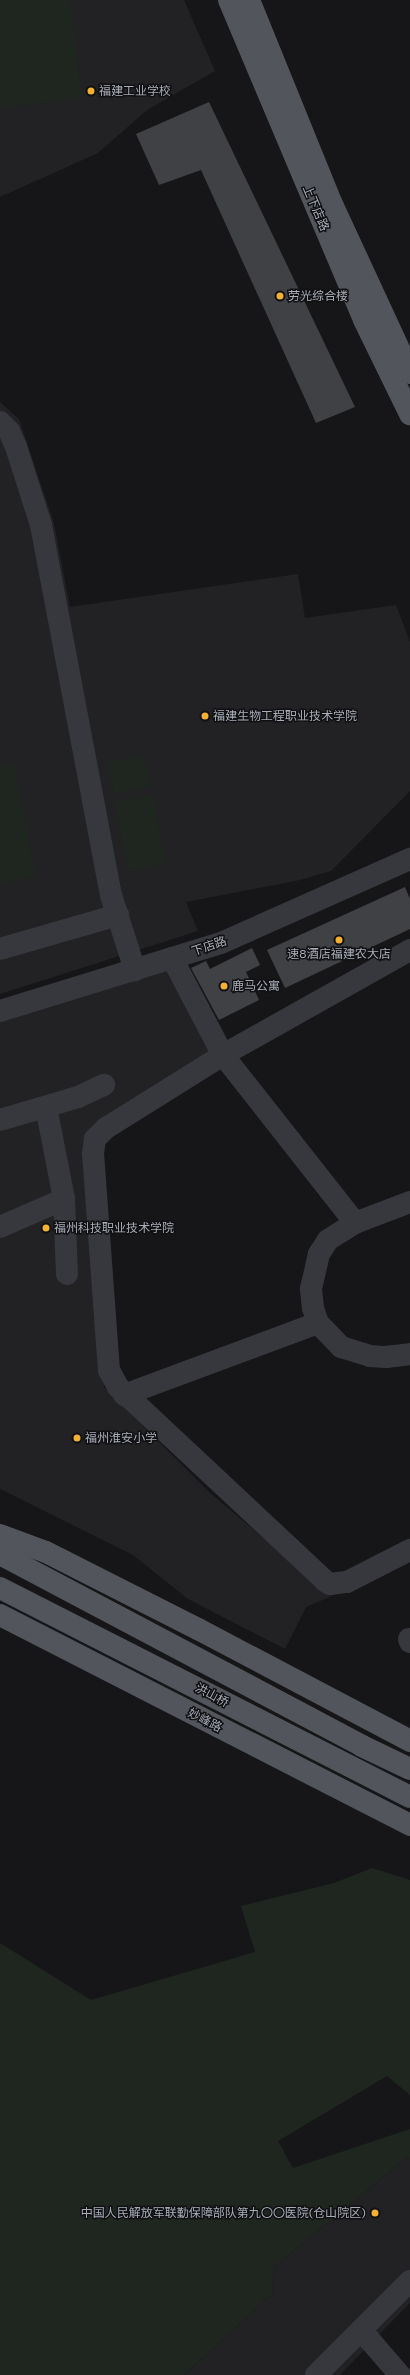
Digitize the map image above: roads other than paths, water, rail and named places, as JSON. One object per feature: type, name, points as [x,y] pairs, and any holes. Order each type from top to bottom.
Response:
[{"type":"main road","name":"上下店路","points":[[229,0],[358,306],[410,414]]},
{"type":"main road","name":"上下店路","points":[[249,0],[332,204],[410,373]]},
{"type":"main road","points":[[0,1535],[46,1552],[198,1629],[410,1741]]},
{"type":"main road","points":[[0,1554],[348,1739],[410,1769]]},
{"type":"main road","name":"洪山桥","points":[[7,1591],[410,1797]]},
{"type":"main road","name":"妙峰路","points":[[0,1615],[410,1825]]},
{"type":"street","points":[[0,422],[9,431],[16,448],[49,555],[111,895],[135,970]]},
{"type":"street","name":"下店路","points":[[0,1011],[135,970],[243,934],[410,860]]},
{"type":"street","points":[[0,949],[118,915]]},
{"type":"street","points":[[410,950],[222,1055],[106,1128],[95,1139],[93,1153],[109,1370],[124,1395],[330,1584],[347,1582],[410,1550]]},
{"type":"street","points":[[172,958],[222,1055],[355,1223]]},
{"type":"street","points":[[0,1120],[78,1097],[104,1085]]},
{"type":"street","points":[[46,1107],[64,1200],[67,1274]]},
{"type":"street","points":[[0,1227],[64,1200]]},
{"type":"street","points":[[410,1202],[355,1223],[328,1240],[319,1254],[311,1289],[313,1308],[318,1323],[341,1347],[356,1353],[386,1357],[410,1354]]},
{"type":"street","points":[[124,1395],[318,1323]]},
{"type":"street","points":[[316,2375],[410,2281]]},
{"type":"street","points":[[361,2330],[400,2375]]},
{"type":"place","name":"福建工业学校","points":[[91,91]]},
{"type":"place","name":"劳光综合楼","points":[[280,296]]},
{"type":"place","name":"福建生物工程职业技术学院","points":[[205,716]]},
{"type":"place","name":"速8酒店福建农大店","points":[[339,940]]},
{"type":"place","name":"鹿马公寓","points":[[224,986]]},
{"type":"place","name":"福州科技职业技术学院","points":[[46,1228]]},
{"type":"place","name":"福州淮安小学","points":[[77,1438]]},
{"type":"place","name":"中国人民解放军联勤保障部队第九〇〇医院(仓山院区)","points":[[375,2213]]}]
